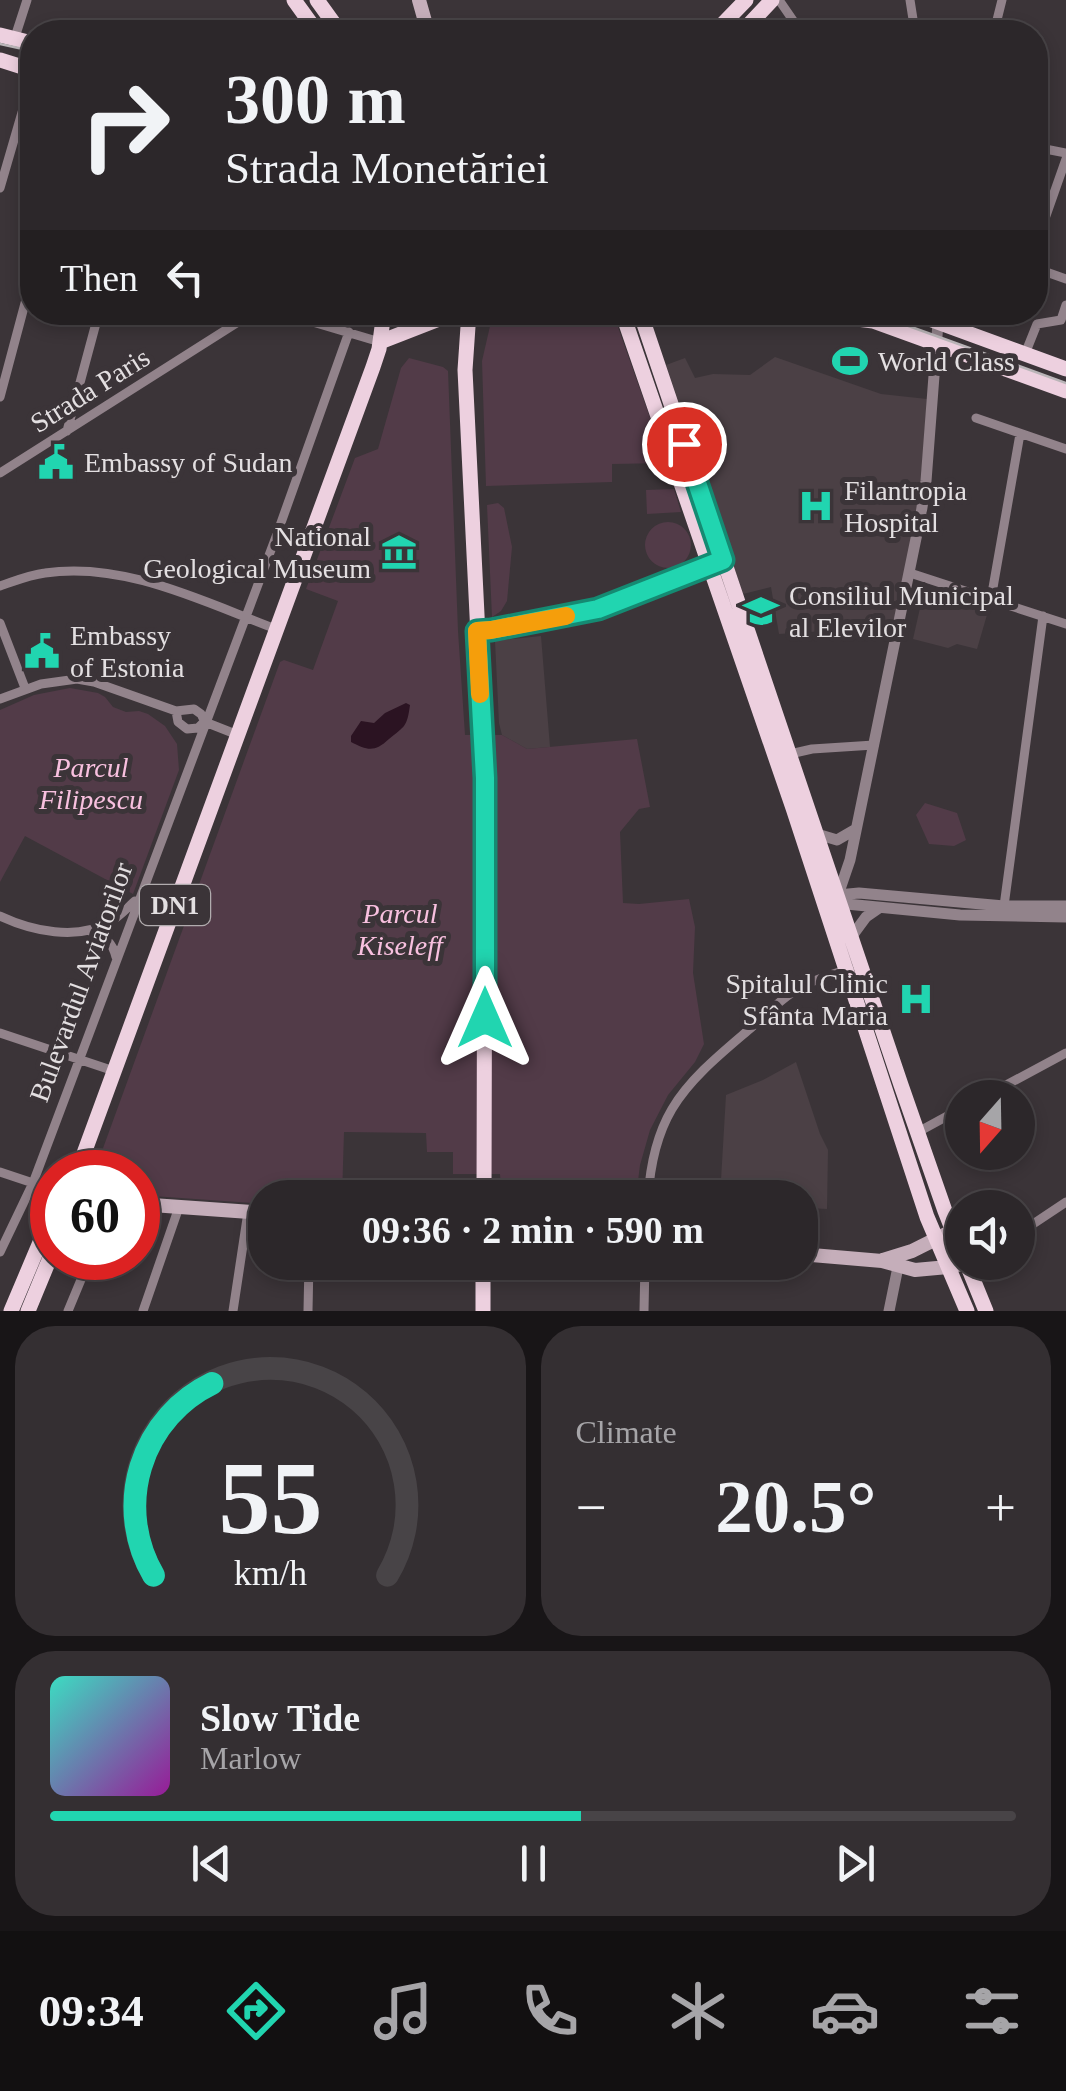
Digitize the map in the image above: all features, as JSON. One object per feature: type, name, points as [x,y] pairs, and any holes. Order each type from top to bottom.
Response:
[{"type":"main road","points":[[727,20],[746,0]]},
{"type":"main road","points":[[755,20],[776,0]]},
{"type":"main road","name":"DN1","points":[[89,1150],[114,1071],[369,378],[382,325]]},
{"type":"main road","points":[[380,342],[424,325]]},
{"type":"main road","points":[[468,325],[465,370],[486,834],[484,1180]]},
{"type":"main road","points":[[627,325],[790,754],[810,836]]},
{"type":"main road","points":[[644,325],[716,562],[810,836],[844,898],[852,936],[945,1210]]},
{"type":"main road","points":[[886,325],[1066,391]]},
{"type":"main road","points":[[951,325],[1066,369]]},
{"type":"main road","points":[[844,898],[830,925],[945,1260]]},
{"type":"main road","points":[[160,1206],[248,1212]]},
{"type":"main road","points":[[882,1261],[945,1234]]},
{"type":"main road","points":[[818,1256],[882,1261],[915,1270],[945,1267]]},
{"type":"main road","points":[[12,1311],[30,1266]]},
{"type":"main road","points":[[28,1311],[41,1280]]},
{"type":"main road","points":[[484,1280],[484,1311]]},
{"type":"main road","points":[[954,1280],[967,1311]]},
{"type":"main road","points":[[973,1280],[986,1311]]},
{"type":"street","points":[[776,0],[792,20]]},
{"type":"street","points":[[0,188],[20,119]]},
{"type":"street","points":[[1048,209],[1066,156]]},
{"type":"street","points":[[1048,321],[1060,320],[1066,305]]},
{"type":"street","points":[[0,397],[20,323]]},
{"type":"street","points":[[67,431],[94,325]]},
{"type":"street","name":"Strada Paris","points":[[0,473],[234,325]]},
{"type":"street","points":[[328,325],[380,342]]},
{"type":"street","points":[[844,898],[926,481],[936,344],[929,325]]},
{"type":"street","points":[[1025,354],[1036,325]]},
{"type":"street","name":"Bulevardul Aviatorilor","points":[[45,1150],[246,618],[348,332]]},
{"type":"street","points":[[74,399],[94,414]]},
{"type":"street","points":[[976,418],[1066,449]]},
{"type":"street","points":[[991,600],[1020,434]]},
{"type":"street","points":[[477,631],[598,609],[716,562]]},
{"type":"street","points":[[0,586],[57,572],[108,574],[156,585],[276,629]]},
{"type":"street","points":[[910,573],[1066,624]]},
{"type":"street","points":[[1004,906],[1042,616]]},
{"type":"street","points":[[0,623],[25,688]]},
{"type":"street","points":[[0,699],[25,688],[77,678],[176,711],[194,709],[205,722],[238,735]]},
{"type":"street","points":[[176,711],[190,741],[190,759]]},
{"type":"street","points":[[182,726],[193,729],[205,722]]},
{"type":"street","points":[[790,754],[874,745]]},
{"type":"street","points":[[810,836],[837,840],[856,830]]},
{"type":"street","points":[[0,916],[52,931],[88,930],[107,924],[139,898]]},
{"type":"street","points":[[844,898],[1066,906]]},
{"type":"street","points":[[844,898],[879,908],[1004,918],[1066,917]]},
{"type":"street","points":[[852,936],[866,917],[879,908]]},
{"type":"street","points":[[88,930],[111,944],[116,958]]},
{"type":"street","points":[[650,1180],[658,1138],[672,1108],[690,1085],[792,992],[862,965]]},
{"type":"street","points":[[0,1033],[114,1071]]},
{"type":"street","points":[[1016,1080],[1066,1053]]},
{"type":"street","points":[[918,1132],[945,1117]]},
{"type":"street","points":[[0,1172],[30,1182]]},
{"type":"street","name":"Bulevardul Aviatorilor","points":[[0,1252],[30,1189]]},
{"type":"street","points":[[1035,1223],[1066,1202]]},
{"type":"street","points":[[143,1311],[179,1207]]},
{"type":"street","points":[[233,1311],[248,1212]]},
{"type":"street","points":[[888,1311],[898,1267]]},
{"type":"street","points":[[68,1311],[81,1280]]},
{"type":"street","points":[[308,1311],[309,1280]]},
{"type":"street","points":[[644,1311],[645,1280]]},
{"type":"shaded area","name":"Filantropia Hospital","points":[[775,357],[881,394],[927,399],[914,530],[891,640],[839,630],[779,634],[771,587],[743,594],[666,365],[685,358],[695,378],[713,374],[750,375]]},
{"type":"shaded area","points":[[925,586],[989,608],[977,649],[957,644],[948,648],[913,639]]},
{"type":"shaded area","points":[[541,636],[550,747],[527,749],[502,735],[495,641]]},
{"type":"shaded area","points":[[406,703],[410,705],[406,722],[384,743],[371,749],[351,742],[361,721],[374,723]]},
{"type":"shaded area","points":[[796,1062],[828,1150],[827,1209],[818,1208],[818,1180],[721,1180],[726,1095]]},
{"type":"green space","points":[[490,325],[617,325],[666,463],[612,464],[612,482],[486,486],[482,361]]},
{"type":"green space","name":"Parcul Kiseleff","points":[[409,358],[448,371],[465,735],[502,735],[527,749],[637,739],[650,807],[639,809],[620,832],[623,903],[689,899],[695,927],[693,973],[704,1044],[695,1062],[668,1095],[650,1130],[638,1180],[500,1180],[500,1174],[453,1174],[453,1152],[427,1152],[426,1133],[344,1132],[343,1180],[248,1180],[248,1203],[160,1197],[160,1150],[102,1150],[280,662],[313,670],[338,601],[306,589],[355,458],[378,449],[401,368]]},
{"type":"green space","points":[[674,489],[681,512],[647,514],[646,490]]},
{"type":"green space","points":[[498,503],[504,508],[512,547],[507,601],[492,617],[487,505]]},
{"type":"green space","points":[[668,522],[684,529],[691,545],[684,561],[668,568],[652,561],[645,545],[652,529]]},
{"type":"green space","name":"Parcul Filipescu","points":[[70,688],[98,693],[113,707],[126,712],[148,714],[165,726],[177,744],[179,770],[133,894],[25,836],[0,882],[0,710],[34,695]]},
{"type":"green space","points":[[925,803],[957,813],[966,840],[954,846],[929,844],[916,815]]},
{"type":"tram line","points":[[0,44],[20,48]]},
{"type":"tram line","points":[[906,325],[1066,383]]},
{"type":"slow traffic","points":[[480,694],[477,631],[566,616]]},
{"type":"place","name":"World Class","points":[[850,361]]},
{"type":"place","name":"Embassy of Sudan","points":[[56,462]]},
{"type":"place","name":"Filantropia Hospital","points":[[816,506]]},
{"type":"place","name":"National Geological Museum","points":[[399,552]]},
{"type":"place","name":"Consiliul Municipal al Elevilor","points":[[761,611]]},
{"type":"place","name":"Embassy of Estonia","points":[[42,651]]},
{"type":"place","name":"Spitalul Clinic Sfânta Maria","points":[[916,999]]},
{"type":"route","points":[[485,1018],[485,778],[477,631],[598,609],[723,560],[684,444]]}]
